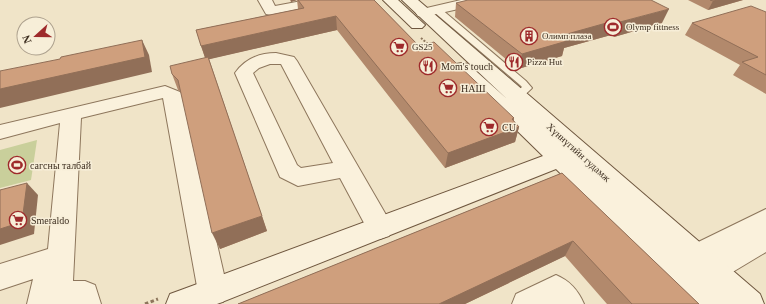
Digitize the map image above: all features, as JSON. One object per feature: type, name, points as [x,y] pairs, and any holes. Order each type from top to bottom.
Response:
[{"type":"street","points":[[265,0],[271,11],[331,0]]},
{"type":"street","name":"Хүннүгийн гудамж","points":[[390,0],[569,155],[703,263],[749,304]]},
{"type":"street","points":[[421,14],[480,0]]},
{"type":"street","name":"Хүннүгийн гудамж","points":[[421,14],[516,96],[569,155],[715,304]]},
{"type":"street","points":[[346,168],[298,177],[288,171],[244,73],[251,64],[264,59],[279,58],[288,61],[380,228]]},
{"type":"street","points":[[0,132],[165,92],[173,96],[213,292]]},
{"type":"street","points":[[72,114],[58,295],[85,295],[86,304]]},
{"type":"street","points":[[170,301],[213,292],[569,155]]},
{"type":"street","points":[[703,263],[766,219]]},
{"type":"street","points":[[703,263],[766,239]]},
{"type":"street","points":[[0,277],[48,261],[44,301],[42,304]]},
{"type":"street","points":[[527,304],[556,289],[568,304]]},
{"type":"path","points":[[421,14],[433,49]]},
{"type":"path","points":[[145,304],[170,301]]},
{"type":"green space","name":"сагсны талбай","points":[[37,140],[31,180],[0,188],[0,150]]},
{"type":"building","points":[[298,0],[374,0],[419,46],[434,42],[514,118],[512,119],[519,127],[448,153],[336,16],[201,46],[196,30],[304,8]]},
{"type":"building","points":[[468,0],[651,0],[669,9],[620,22],[617,20],[560,36],[567,41],[522,54],[456,3]]},
{"type":"building","points":[[751,6],[766,12],[766,75],[742,62],[758,57],[692,23]]},
{"type":"building","points":[[142,40],[145,57],[0,89],[0,71]]},
{"type":"building","points":[[208,57],[262,216],[212,233],[178,80],[172,74],[170,66]]},
{"type":"building","points":[[562,173],[699,304],[632,304],[573,241],[439,304],[238,304]]},
{"type":"building","points":[[27,183],[22,222],[0,229],[0,190]]},
{"type":"place","name":"Olymp fittness","points":[[613,27]]},
{"type":"place","name":"Олимп плаза","points":[[529,36]]},
{"type":"place","name":"GS25","points":[[399,47]]},
{"type":"place","name":"Pizza Hut","points":[[514,62]]},
{"type":"place","name":"Mom's touch","points":[[428,66]]},
{"type":"place","name":"НАШ","points":[[448,88]]},
{"type":"place","name":"CU","points":[[489,127]]},
{"type":"place","name":"сагсны талбай","points":[[17,165]]},
{"type":"place","name":"Smeraldo","points":[[18,220]]}]
